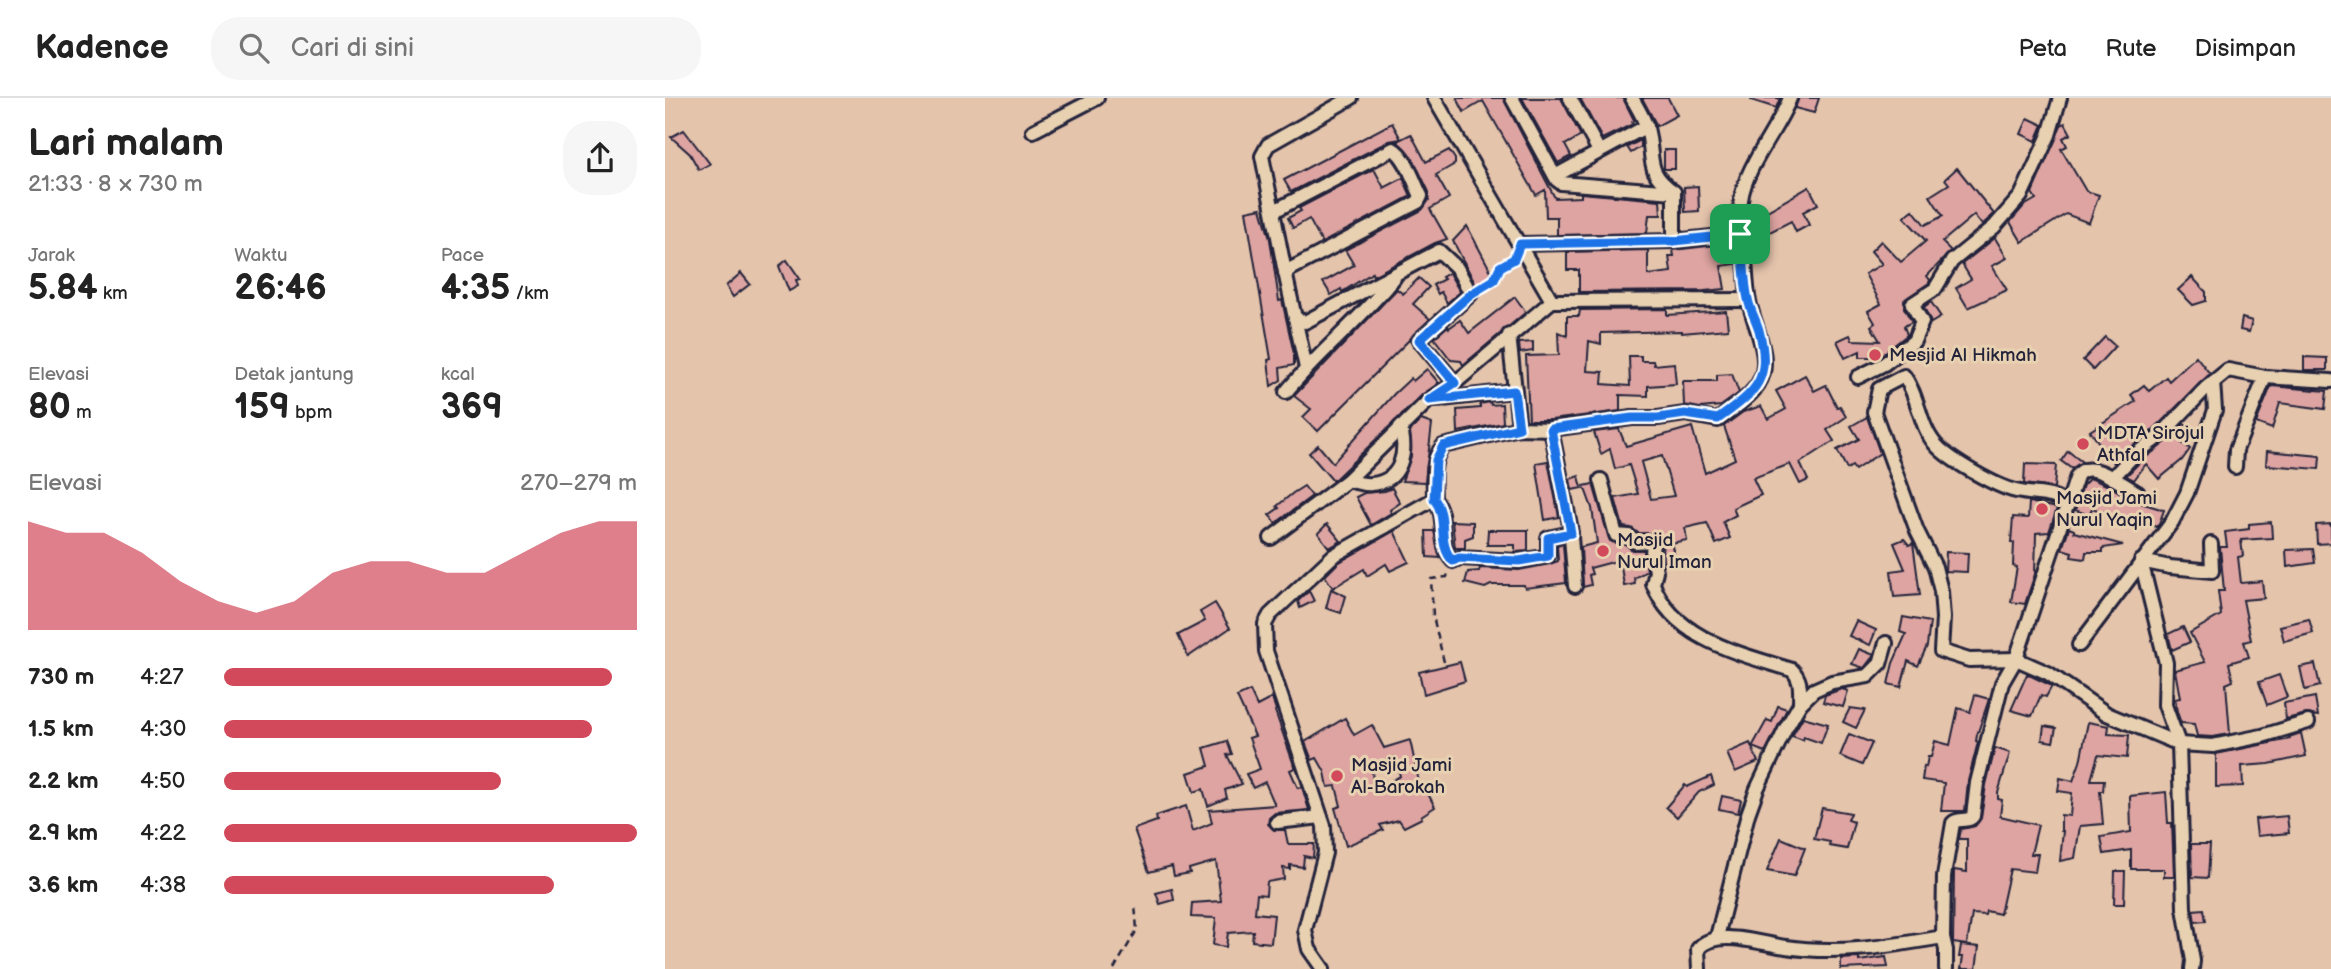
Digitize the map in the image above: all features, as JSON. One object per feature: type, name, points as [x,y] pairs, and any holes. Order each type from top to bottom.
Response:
[{"type":"street","points":[[1033,131],[1097,98]]},
{"type":"street","points":[[1306,368],[1262,156],[1268,145],[1351,98]]},
{"type":"street","points":[[1434,98],[1552,301]]},
{"type":"street","points":[[1512,98],[1561,183],[1674,192]]},
{"type":"street","points":[[1570,98],[1599,151]]},
{"type":"street","points":[[1632,98],[1647,126],[1653,171],[1660,182],[1674,192]]},
{"type":"street","points":[[1571,533],[1548,538],[1548,556],[1519,561],[1459,558],[1453,561],[1444,549],[1440,506],[1434,499],[1436,460],[1443,446],[1519,428],[1551,429],[1685,414],[1718,419],[1760,383],[1764,360],[1759,333],[1748,300],[1740,234],[1741,197],[1790,98]]},
{"type":"street","points":[[1858,376],[1884,364],[1914,341],[1922,322],[1912,304],[1935,289],[1952,261],[1993,227],[2021,196],[2049,135],[2060,98]]},
{"type":"street","points":[[1555,176],[1647,126]]},
{"type":"street","points":[[1274,211],[1393,149],[1399,153],[1421,197],[1418,202],[1285,272]]},
{"type":"street","points":[[1674,192],[1674,241]]},
{"type":"street","points":[[1520,244],[1674,241],[1740,234]]},
{"type":"street","points":[[1295,318],[1305,322],[1439,251],[1457,268],[1471,294],[1419,340],[1455,383]]},
{"type":"street","points":[[1286,392],[1306,368],[1379,296],[1398,272]]},
{"type":"street","points":[[1271,538],[1348,480],[1429,400],[1455,383],[1552,301],[1748,300]]},
{"type":"street","points":[[1509,335],[1519,428]]},
{"type":"street","points":[[2112,478],[2228,370],[2265,377],[2331,381]]},
{"type":"street","points":[[2068,505],[2057,496],[2015,491],[2004,487],[1962,465],[1940,449],[1930,436],[1904,376],[1879,389],[1874,412],[1917,531],[1935,567],[1941,591],[1941,651],[1969,660],[2016,659],[2049,673],[2107,714],[2179,744],[2213,746],[2262,736],[2308,722]]},
{"type":"street","points":[[2235,467],[2236,450],[2265,377]]},
{"type":"street","points":[[2079,645],[2172,522],[2187,493],[2215,410],[2213,382]]},
{"type":"street","points":[[1429,400],[1514,391]]},
{"type":"street","points":[[1348,480],[1372,484],[1399,469],[1404,451],[1400,427]]},
{"type":"street","points":[[1551,429],[1571,533],[1575,586]]},
{"type":"street","points":[[1946,969],[1943,937],[1944,876],[1953,823],[1973,816],[1977,783],[2002,683],[2016,659],[2081,470],[2096,469],[2138,493]]},
{"type":"street","points":[[1601,480],[1616,535],[1629,536],[1635,541],[1653,541],[1652,554],[1656,571],[1653,584],[1662,602],[1686,626],[1717,647],[1792,670],[1798,677],[1800,704]]},
{"type":"street","points":[[1323,969],[1309,949],[1305,930],[1325,853],[1324,826],[1266,651],[1265,624],[1280,603],[1333,556],[1434,499]]},
{"type":"street","points":[[2141,561],[2212,571],[2211,544]]},
{"type":"street","points":[[2141,561],[2166,663],[2165,705],[2179,744],[2185,908],[2192,969]]},
{"type":"street","points":[[1717,937],[1742,835],[1757,789],[1800,704],[1814,690],[1823,686],[1868,676],[1880,664],[1886,643]]},
{"type":"street","points":[[1277,822],[1321,817]]},
{"type":"street","points":[[1699,969],[1698,949],[1704,941],[1717,937],[1789,948],[1826,950],[1879,948],[1943,937]]},
{"type":"path","points":[[1471,294],[1494,280],[1500,267],[1514,259],[1520,244]]},
{"type":"path","points":[[1444,662],[1433,616],[1430,579],[1447,577],[1453,561]]},
{"type":"path","points":[[1114,969],[1137,930],[1135,904]]},
{"type":"building","points":[[1457,98],[1503,98],[1555,198],[1581,197],[1581,193],[1660,200],[1661,215],[1649,215],[1647,233],[1557,235],[1557,217],[1546,217],[1545,190],[1536,195],[1483,101],[1464,112]]},
{"type":"building","points":[[1522,98],[1561,98],[1581,136],[1565,145],[1571,156],[1558,163]]},
{"type":"building","points":[[1580,98],[1623,98],[1634,120],[1633,124],[1602,139]]},
{"type":"building","points":[[1642,98],[1668,98],[1677,115],[1657,126]]},
{"type":"building","points":[[1751,98],[1780,98],[1776,108]]},
{"type":"building","points":[[1799,98],[1819,98],[1814,113],[1795,108]]},
{"type":"building","points":[[2028,118],[2043,125],[2036,141],[2021,134]]},
{"type":"building","points":[[1392,123],[1401,139],[1389,141],[1291,192],[1284,180]]},
{"type":"building","points":[[2065,123],[2071,134],[2063,138],[2067,146],[2061,149],[2086,191],[2099,195],[2089,223],[2066,214],[2022,242],[2010,222],[2024,206],[2036,199],[2032,193],[2061,125]]},
{"type":"building","points":[[684,130],[710,164],[699,170],[690,154],[671,137]]},
{"type":"building","points":[[1411,134],[1426,162],[1449,150],[1455,159],[1455,164],[1436,175],[1449,198],[1430,209],[1447,239],[1331,295],[1323,282],[1354,265],[1345,250],[1422,210],[1429,200],[1429,192],[1413,159],[1397,141]]},
{"type":"building","points":[[1641,140],[1641,147],[1631,153],[1627,147]]},
{"type":"building","points":[[1664,150],[1675,150],[1675,169],[1664,169]]},
{"type":"building","points":[[1957,168],[1994,214],[1982,225],[1974,215],[1942,242],[1951,251],[1927,276],[1929,283],[1904,300],[1904,308],[1912,322],[1904,326],[1907,335],[1879,357],[1860,357],[1860,351],[1845,358],[1837,341],[1850,335],[1852,340],[1880,341],[1871,326],[1875,323],[1868,311],[1881,304],[1865,274],[1882,264],[1871,251],[1881,241],[1901,262],[1926,241],[1904,217],[1913,210],[1925,225],[1943,216],[1930,196],[1949,184],[1945,179]]},
{"type":"building","points":[[1374,169],[1384,188],[1403,178],[1411,196],[1322,243],[1309,219],[1293,228],[1288,218],[1301,211],[1299,208]]},
{"type":"building","points":[[1698,186],[1699,211],[1685,212],[1684,187]]},
{"type":"building","points":[[1809,187],[1818,204],[1803,212],[1809,225],[1796,232],[1791,221],[1764,235],[1755,218]]},
{"type":"building","points":[[1261,208],[1270,239],[1279,301],[1282,300],[1294,354],[1294,365],[1280,368],[1281,380],[1271,386],[1268,360],[1271,359],[1246,211]]},
{"type":"building","points":[[1467,226],[1494,277],[1477,287],[1453,241]]},
{"type":"building","points":[[1995,238],[2007,258],[1992,266],[2007,290],[1968,308],[1956,288],[1971,279],[1962,264]]},
{"type":"building","points":[[1734,243],[1736,264],[1721,266],[1725,289],[1579,292],[1579,270],[1567,270],[1567,252],[1648,250],[1648,275],[1671,272],[1669,256],[1674,256],[1673,250]]},
{"type":"building","points":[[787,260],[800,279],[796,280],[798,286],[789,291],[779,266]]},
{"type":"building","points":[[741,273],[750,284],[733,297],[726,286]]},
{"type":"building","points":[[1449,273],[1460,292],[1447,303],[1433,285]]},
{"type":"building","points":[[2192,277],[2206,292],[2206,301],[2193,305],[2178,290]]},
{"type":"building","points":[[1419,278],[1429,287],[1413,304],[1430,319],[1318,431],[1303,417],[1311,409],[1294,396],[1397,289],[1403,294]]},
{"type":"building","points":[[1515,297],[1526,312],[1463,365],[1461,361],[1451,360],[1434,338],[1460,320],[1469,333]]},
{"type":"building","points":[[1931,302],[1941,317],[1931,323],[1924,307]]},
{"type":"building","points":[[1667,309],[1667,315],[1726,311],[1728,329],[1682,333],[1601,333],[1601,344],[1589,341],[1587,371],[1603,372],[1602,384],[1630,386],[1629,356],[1641,356],[1641,361],[1653,361],[1654,365],[1674,363],[1676,384],[1648,386],[1648,396],[1620,395],[1620,411],[1551,420],[1529,420],[1526,356],[1559,355],[1558,332],[1567,336],[1567,316],[1579,316],[1580,310]]},
{"type":"building","points":[[2242,318],[2252,321],[2249,332],[2240,330]]},
{"type":"building","points":[[2105,337],[2115,346],[2093,370],[2083,360]]},
{"type":"building","points":[[1533,342],[1533,351],[1520,353],[1519,343]]},
{"type":"building","points":[[2196,356],[2210,374],[2154,429],[2114,463],[2090,431],[2136,401],[2131,395],[2144,385],[2149,391],[2166,377],[2169,381]]},
{"type":"building","points":[[2304,357],[2327,358],[2327,370],[2304,370]]},
{"type":"building","points":[[1427,369],[1439,383],[1423,394],[1333,481],[1309,453],[1318,445],[1333,463],[1394,394],[1411,378],[1413,381]]},
{"type":"building","points":[[1732,374],[1739,393],[1721,406],[1700,408],[1684,405],[1683,381],[1717,381],[1717,375]]},
{"type":"building","points":[[1805,375],[1814,391],[1826,385],[1837,407],[1840,406],[1846,417],[1827,430],[1834,441],[1800,463],[1808,480],[1800,484],[1790,464],[1753,478],[1761,495],[1733,508],[1736,515],[1723,522],[1730,538],[1716,544],[1707,523],[1685,528],[1687,540],[1671,543],[1676,560],[1663,563],[1662,541],[1658,534],[1638,533],[1623,527],[1615,498],[1638,494],[1629,465],[1615,469],[1610,449],[1601,454],[1594,432],[1619,429],[1626,446],[1692,427],[1705,473],[1735,459],[1724,426],[1743,412],[1761,406],[1768,419],[1786,409],[1776,391]],"holes":[[[1662,456],[1674,496],[1651,499],[1641,462]]]},
{"type":"building","points":[[2271,386],[2327,391],[2325,409],[2280,403],[2272,429],[2256,423]]},
{"type":"building","points":[[1490,402],[1491,405],[1502,404],[1503,423],[1458,432],[1457,410],[1480,408],[1480,404]]},
{"type":"building","points":[[1867,417],[1880,453],[1855,470],[1852,466],[1847,469],[1837,450],[1859,439],[1851,426]]},
{"type":"building","points":[[1421,420],[1432,424],[1425,482],[1402,481],[1411,456],[1410,431]]},
{"type":"building","points":[[2184,424],[2192,429],[2182,443],[2190,449],[2182,460],[2159,479],[2146,464],[2134,480],[2126,476],[2166,442]]},
{"type":"building","points":[[2068,451],[2082,462],[2072,469],[2061,461]]},
{"type":"building","points":[[2267,451],[2320,456],[2319,469],[2266,465]]},
{"type":"building","points":[[1548,461],[1559,517],[1545,520],[1536,463]]},
{"type":"building","points":[[2025,464],[2056,465],[2054,488],[2024,484]]},
{"type":"building","points":[[1579,476],[1582,488],[1572,490],[1570,479]]},
{"type":"building","points":[[2090,478],[2134,501],[2164,510],[2157,527],[2092,508],[2089,515],[2075,510],[2083,485]]},
{"type":"building","points":[[1593,484],[1610,541],[1625,544],[1632,550],[1644,550],[1647,571],[1634,578],[1635,584],[1624,586],[1620,560],[1590,568],[1591,585],[1583,587],[1581,547],[1597,543],[1592,508],[1584,486]]},
{"type":"building","points":[[1304,486],[1312,496],[1276,523],[1269,515]]},
{"type":"building","points":[[1392,488],[1400,503],[1390,510],[1391,513],[1371,525],[1356,497]]},
{"type":"building","points":[[2029,502],[2057,508],[2049,532],[2036,533],[2035,574],[2025,604],[2011,602],[2017,567],[2013,566],[2014,543],[2011,543],[2013,517],[2028,518]]},
{"type":"building","points":[[1452,521],[1473,522],[1473,536],[1465,539],[1465,548],[1455,548]]},
{"type":"building","points":[[2271,522],[2272,538],[2241,540],[2243,556],[2238,557],[2241,583],[2262,581],[2264,598],[2243,600],[2251,640],[2244,642],[2249,657],[2229,663],[2233,681],[2226,684],[2230,734],[2197,736],[2194,724],[2181,723],[2177,712],[2175,699],[2180,698],[2175,670],[2205,662],[2190,633],[2221,615],[2218,591],[2224,591],[2220,547],[2227,547],[2225,532],[2249,529],[2249,524]]},
{"type":"building","points":[[1327,524],[1341,541],[1329,548],[1318,533]]},
{"type":"building","points":[[2331,524],[2331,543],[2317,544],[2316,525]]},
{"type":"building","points":[[2069,528],[2074,532],[2123,545],[2103,548],[2103,552],[2086,552],[2085,559],[2071,557],[2072,552],[2062,549]]},
{"type":"building","points":[[1488,530],[1528,530],[1528,551],[1515,552],[1515,545],[1487,545]]},
{"type":"building","points":[[1394,531],[1409,562],[1390,571],[1386,564],[1367,576],[1364,569],[1333,588],[1325,576],[1338,563]]},
{"type":"building","points":[[1426,531],[1434,531],[1440,558],[1427,557]]},
{"type":"building","points":[[1904,539],[1909,545],[1913,543],[1920,595],[1894,597],[1891,571],[1905,569],[1894,543]]},
{"type":"building","points":[[1563,544],[1566,583],[1525,588],[1524,585],[1491,585],[1485,588],[1465,583],[1468,572],[1479,571],[1480,568],[1519,570],[1558,561],[1557,545]]},
{"type":"building","points":[[2313,549],[2315,563],[2287,567],[2286,550]]},
{"type":"building","points":[[1946,552],[1968,553],[1967,572],[1945,571]]},
{"type":"building","points":[[1331,589],[1346,596],[1341,613],[1326,608]]},
{"type":"building","points":[[1309,591],[1314,601],[1300,608],[1298,601]]},
{"type":"building","points":[[1215,603],[1230,628],[1188,657],[1178,635],[1205,621],[1200,612]]},
{"type":"building","points":[[1903,617],[1930,622],[1927,646],[1918,666],[1908,661],[1901,687],[1888,684],[1893,663],[1906,634],[1900,632]]},
{"type":"building","points":[[2309,619],[2313,633],[2284,641],[2280,626]]},
{"type":"building","points":[[1856,621],[1876,630],[1870,645],[1849,636]]},
{"type":"building","points":[[2183,627],[2190,642],[2172,650],[2168,634]]},
{"type":"building","points":[[1859,649],[1874,655],[1864,668],[1852,664]]},
{"type":"building","points":[[1460,662],[1465,681],[1424,694],[1419,672]]},
{"type":"building","points":[[2315,664],[2320,686],[2305,690],[2300,667]]},
{"type":"building","points":[[2027,674],[2052,686],[2046,697],[2041,695],[2032,716],[2011,710]]},
{"type":"building","points":[[2279,675],[2287,697],[2267,705],[2259,682]]},
{"type":"building","points":[[1842,689],[1848,691],[1843,707],[1823,702],[1825,695]]},
{"type":"building","points":[[1250,691],[1257,706],[1272,698],[1295,768],[1290,770],[1298,788],[1302,787],[1309,810],[1275,813],[1269,818],[1268,824],[1274,830],[1285,830],[1288,844],[1314,844],[1313,858],[1304,856],[1303,867],[1290,865],[1290,869],[1283,868],[1284,879],[1267,882],[1266,895],[1257,894],[1255,913],[1274,915],[1271,943],[1252,941],[1253,931],[1228,933],[1226,947],[1213,945],[1216,918],[1191,917],[1192,903],[1221,901],[1216,861],[1189,869],[1190,873],[1174,876],[1172,866],[1149,872],[1134,829],[1157,821],[1156,816],[1186,806],[1193,831],[1212,823],[1209,810],[1275,805],[1265,782],[1253,788],[1246,774],[1260,769],[1249,738],[1255,736],[1237,697]]},
{"type":"building","points":[[1975,695],[1989,699],[1977,735],[1965,811],[1941,811],[1944,783],[1922,780],[1924,766],[1926,767],[1928,757],[1931,757],[1935,741],[1950,745],[1958,708],[1970,712]]},
{"type":"building","points":[[2315,697],[2318,716],[2306,714],[2286,719],[2284,703]]},
{"type":"building","points":[[1778,706],[1787,709],[1765,752],[1752,747],[1767,720],[1772,722]]},
{"type":"building","points":[[1850,708],[1865,710],[1856,728],[1843,722]]},
{"type":"building","points":[[1803,717],[1828,724],[1821,743],[1792,736]]},
{"type":"building","points":[[1345,718],[1354,735],[1372,725],[1384,748],[1410,740],[1421,792],[1426,790],[1435,807],[1421,816],[1422,818],[1404,827],[1399,820],[1380,825],[1383,830],[1346,846],[1335,808],[1341,806],[1336,786],[1328,787],[1325,772],[1317,758],[1312,760],[1305,742]],"holes":[[[1395,757],[1400,776],[1373,791],[1372,765]]]},
{"type":"building","points":[[2088,722],[2109,726],[2108,734],[2129,735],[2127,758],[2098,755],[2091,780],[2104,780],[2103,791],[2100,791],[2103,824],[2080,826],[2075,858],[2060,861],[2063,831],[2061,815],[2070,816],[2072,793],[2058,791],[2060,778],[2073,781],[2080,762]]},
{"type":"building","points":[[2044,726],[2056,728],[2053,742],[2042,740]]},
{"type":"building","points":[[2301,733],[2306,756],[2269,764],[2242,766],[2243,786],[2216,787],[2216,754],[2290,739],[2289,737]]},
{"type":"building","points":[[1849,734],[1872,743],[1862,765],[1840,756]]},
{"type":"building","points":[[1227,741],[1232,754],[1227,755],[1242,784],[1225,790],[1227,798],[1208,806],[1203,789],[1194,792],[1188,773],[1209,766],[1204,748]]},
{"type":"building","points":[[1750,743],[1758,762],[1735,772],[1727,753]]},
{"type":"building","points":[[1995,748],[2010,753],[1998,793],[1998,799],[2002,800],[2000,816],[2038,825],[2031,854],[2038,854],[2035,872],[2010,869],[2000,914],[1986,911],[1985,915],[1972,914],[1967,945],[1953,943],[1954,870],[1967,872],[1967,839],[1959,839],[1961,829],[1975,826],[1981,818]]},
{"type":"building","points":[[1711,776],[1714,785],[1699,792],[1677,817],[1666,807],[1685,785],[1687,787]]},
{"type":"building","points":[[2166,792],[2168,823],[2172,823],[2174,877],[2164,877],[2164,869],[2131,869],[2131,850],[2104,854],[2101,837],[2131,832],[2130,796]]},
{"type":"building","points":[[1722,796],[1741,800],[1738,813],[1719,809]]},
{"type":"building","points":[[1822,808],[1851,813],[1848,820],[1854,822],[1847,849],[1829,846],[1830,842],[1814,839]]},
{"type":"building","points":[[2287,816],[2289,833],[2257,836],[2255,819]]},
{"type":"building","points":[[1781,838],[1805,848],[1794,876],[1767,871]]},
{"type":"building","points":[[2191,844],[2210,844],[2208,878],[2192,877]]},
{"type":"building","points":[[2115,871],[2125,871],[2124,904],[2114,904]]},
{"type":"building","points":[[1172,889],[1174,900],[1160,904],[1156,893]]},
{"type":"building","points":[[2204,909],[2206,921],[2195,922],[2193,910]]},
{"type":"building","points":[[1961,945],[1979,947],[1976,969],[1961,969]]},
{"type":"building","points":[[1886,957],[1888,967],[1841,969],[1841,959],[1859,958],[1859,961]]},
{"type":"place","name":"Mesjid Al Hikmah","points":[[1875,355]]},
{"type":"place","name":"MDTA Sirojul Athfal","points":[[2083,444]]},
{"type":"place","name":"Masjid Jami Nurul Yaqin","points":[[2042,509]]},
{"type":"place","name":"Masjid Nurul Iman","points":[[1603,551]]},
{"type":"place","name":"Masjid Jami Al-Barokah","points":[[1337,776]]},
{"type":"route","points":[[1740,234],[1748,300],[1759,333],[1764,360],[1760,383],[1718,419],[1685,414],[1551,429],[1571,533],[1548,538],[1548,556],[1519,561],[1459,558],[1453,561],[1444,549],[1440,506],[1434,499],[1434,466],[1437,453],[1443,446],[1454,442],[1519,428],[1514,391],[1429,400],[1455,383],[1419,340],[1471,294],[1494,280],[1500,267],[1514,259],[1520,244],[1674,241],[1740,234]]}]
